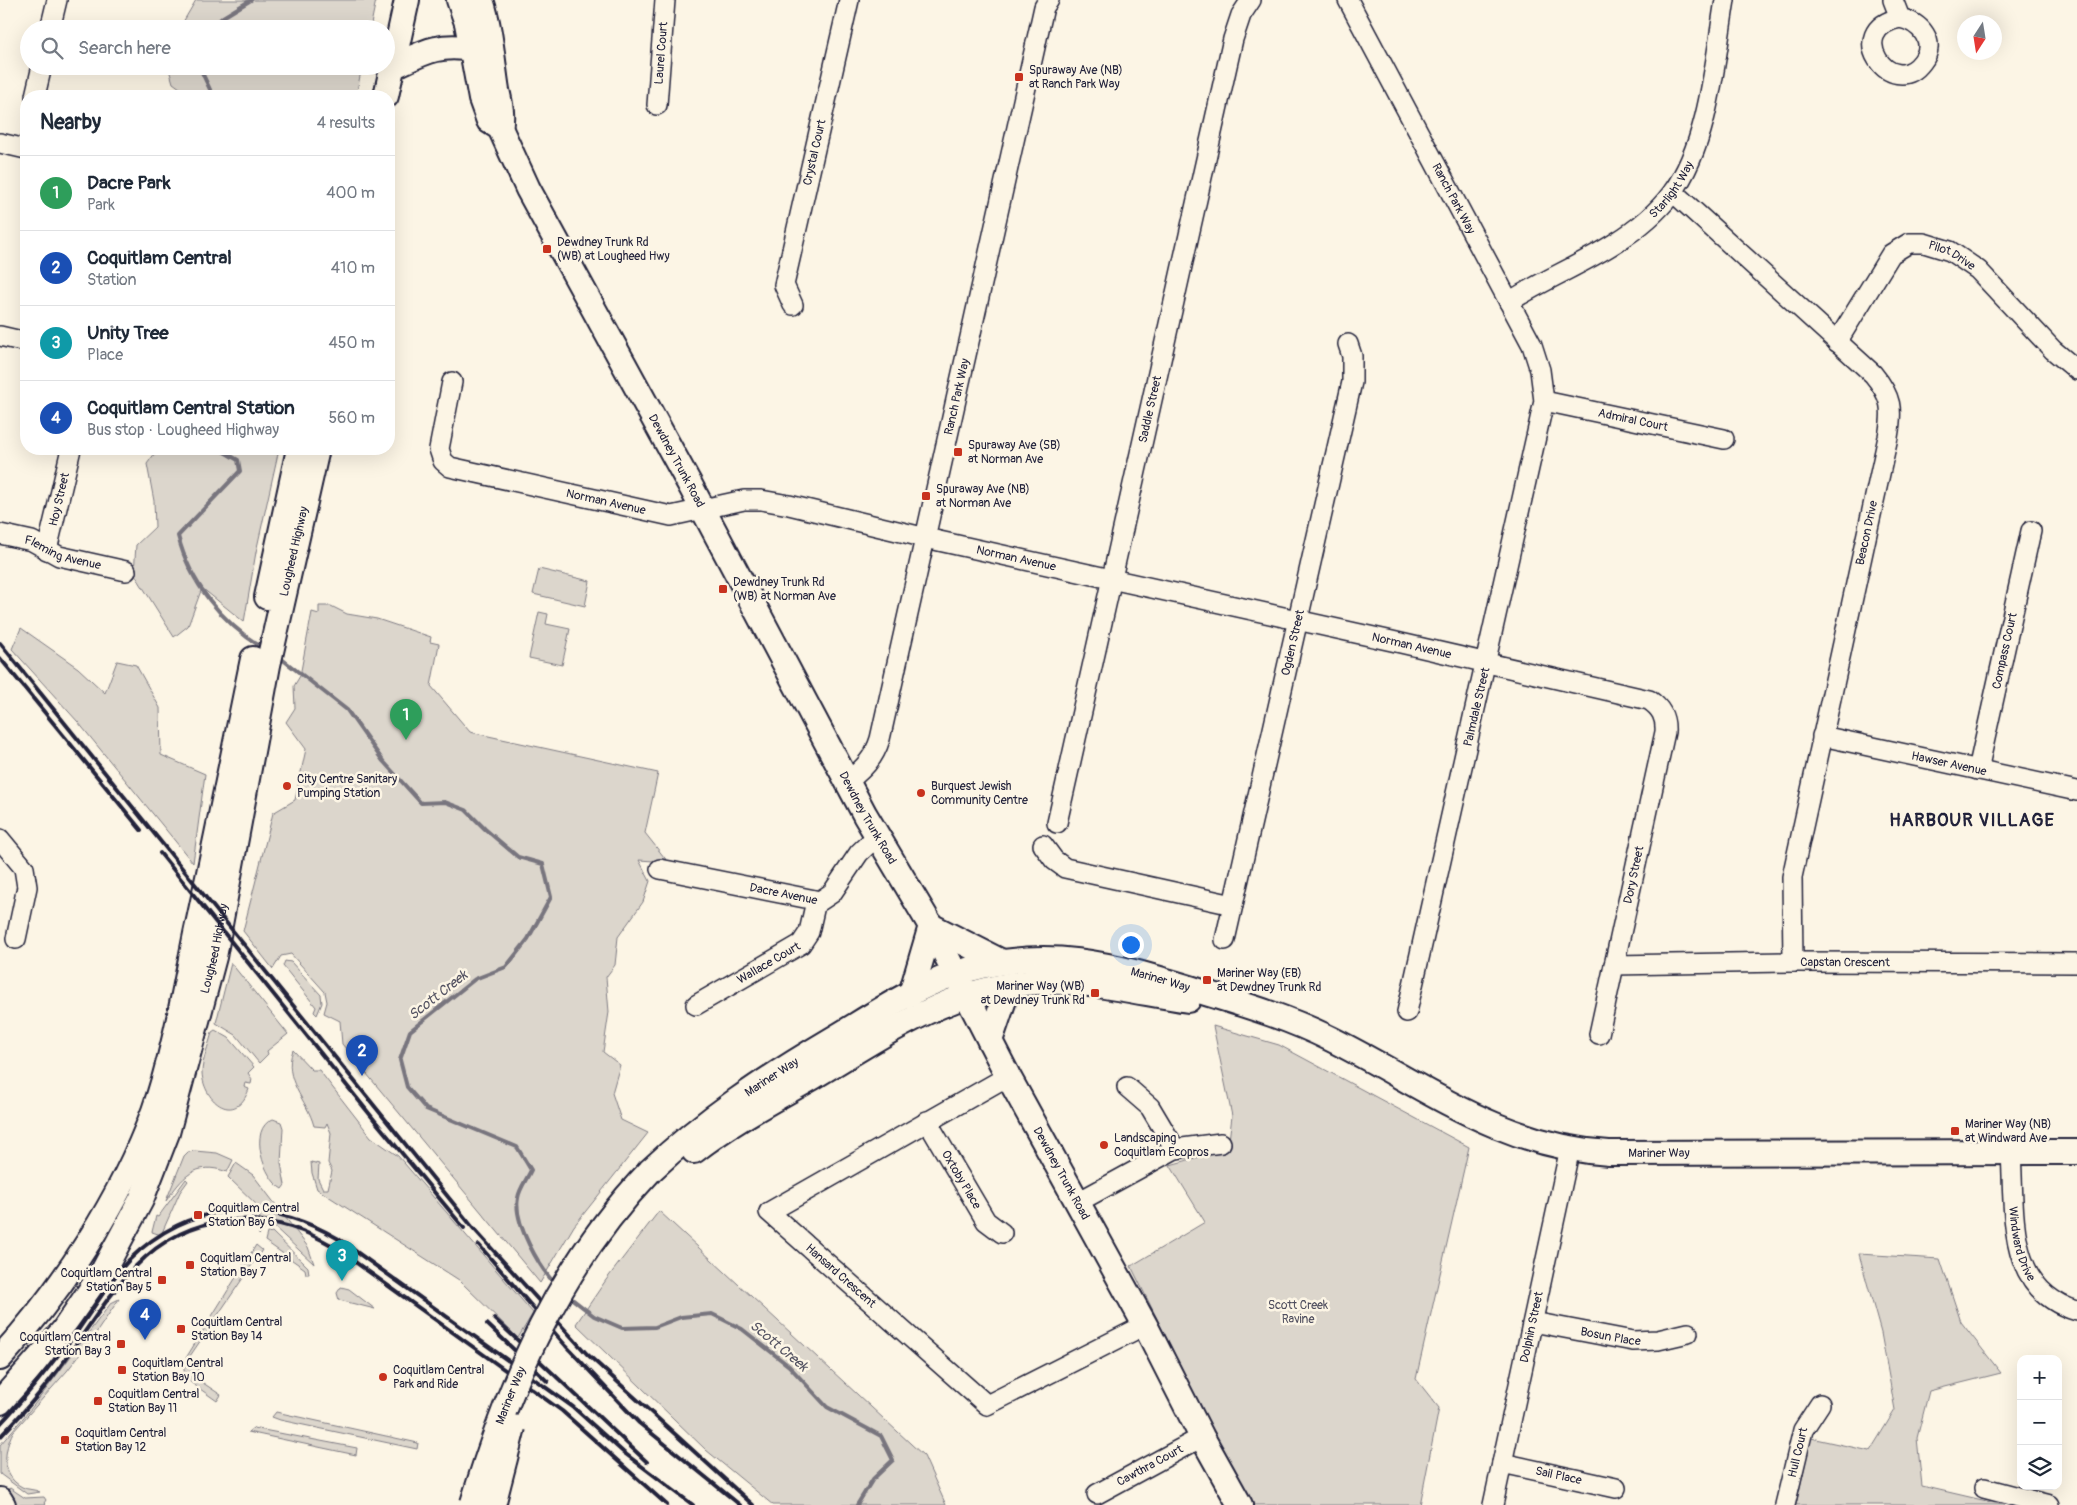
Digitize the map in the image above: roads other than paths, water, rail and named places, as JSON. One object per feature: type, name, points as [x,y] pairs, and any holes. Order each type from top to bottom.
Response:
[{"type":"main road","points":[[395,54],[407,0]]},
{"type":"main road","name":"Dewdney Trunk Road","points":[[459,0],[472,49],[481,99],[489,121],[500,128],[528,190],[703,511],[847,782],[931,926],[1008,1076],[1145,1325],[1202,1437],[1240,1505]]},
{"type":"main road","name":"Dewdney Trunk Road","points":[[481,0],[492,45],[497,89],[503,115],[500,128]]},
{"type":"main road","points":[[395,66],[434,48],[450,46],[472,49]]},
{"type":"main road","points":[[387,90],[390,75]]},
{"type":"main road","name":"Lougheed Highway","points":[[0,1402],[62,1331],[85,1301],[126,1231],[156,1164],[177,1097],[214,957],[262,659],[298,455]]},
{"type":"main road","name":"Lougheed Highway","points":[[270,618],[316,455]]},
{"type":"main road","name":"Lougheed Highway","points":[[0,1358],[46,1304],[69,1271],[122,1181],[154,1111],[176,1032],[262,659]]},
{"type":"main road","points":[[911,994],[931,926],[1005,974],[990,1042]]},
{"type":"main road","name":"Mariner Way","points":[[472,1505],[501,1414],[542,1323],[576,1264],[625,1198],[731,1125],[922,1014],[965,995],[1005,974],[1042,959],[1096,962],[1124,968],[1271,1014],[1332,1040],[1494,1126],[1537,1141],[1570,1148],[1609,1153],[2077,1152]]},
{"type":"main road","name":"Mariner Way","points":[[493,1505],[500,1471],[520,1406],[553,1330],[577,1288],[614,1233],[655,1176],[692,1133],[748,1090],[911,994],[954,974],[1005,974]]},
{"type":"main road","points":[[0,1500],[3,1505]]},
{"type":"street","points":[[52,20],[57,0]]},
{"type":"street","name":"Laurel Court","points":[[657,105],[665,0]]},
{"type":"street","name":"Crystal Court","points":[[793,305],[784,285],[849,0]]},
{"type":"street","name":"Saddle Street","points":[[1057,823],[1233,39],[1241,15],[1251,0]]},
{"type":"street","name":"Ranch Park Way","points":[[1348,0],[1537,358],[1544,402]]},
{"type":"street","name":"Starlight Way","points":[[1509,302],[1615,244],[1646,221],[1673,192],[1686,167],[1700,132],[1725,0]]},
{"type":"street","points":[[1893,0],[1900,18]]},
{"type":"street","name":"Ranch Park Way","points":[[847,782],[866,766],[876,754],[880,739],[1046,2]]},
{"type":"street","points":[[37,90],[40,75]]},
{"type":"street","points":[[0,143],[20,145]]},
{"type":"street","name":"Beacon Drive","points":[[1673,192],[1873,374],[1884,387],[1891,409],[1888,437],[1792,877],[1793,962]]},
{"type":"street","name":"Pilot Drive","points":[[1837,342],[1892,254],[1908,243],[1924,243],[1950,251],[1978,270],[2053,350],[2077,370]]},
{"type":"street","points":[[0,336],[20,341]]},
{"type":"street","name":"Ogden Street","points":[[1225,940],[1352,382],[1352,356],[1348,344]]},
{"type":"street","name":"Norman Avenue","points":[[452,382],[439,449],[443,461],[450,467],[671,516],[703,511],[744,500],[762,500],[1644,698],[1655,704],[1663,715]]},
{"type":"street","name":"Admiral Court","points":[[1544,402],[1724,439]]},
{"type":"street","name":"Palmdale Street","points":[[1407,1012],[1487,663],[1544,402]]},
{"type":"street","name":"Hoy Street","points":[[47,550],[69,455]]},
{"type":"street","name":"Compass Court","points":[[1978,770],[2031,530]]},
{"type":"street","name":"Fleming Avenue","points":[[0,534],[32,541],[59,556],[126,572]]},
{"type":"street","name":"Dory Street","points":[[1599,1034],[1665,732],[1663,715]]},
{"type":"street","name":"Hawser Avenue","points":[[1822,736],[2077,791]]},
{"type":"street","name":"Dacre Avenue","points":[[660,870],[816,901],[829,897],[859,853],[877,836]]},
{"type":"street","points":[[0,839],[24,868],[27,887],[16,939]]},
{"type":"street","points":[[1043,845],[1054,860],[1068,869],[1233,905]]},
{"type":"street","name":"Wallace Court","points":[[696,1005],[801,944],[809,932],[816,901]]},
{"type":"street","name":"Capstan Crescent","points":[[1614,965],[1793,962],[2077,963]]},
{"type":"street","name":"Hansard Crescent","points":[[1008,1076],[769,1212],[987,1405],[1145,1325]]},
{"type":"street","points":[[1127,1087],[1150,1107],[1175,1149]]},
{"type":"street","name":"Oxtoby Place","points":[[927,1121],[986,1221],[1002,1233]]},
{"type":"street","points":[[1078,1202],[1175,1149],[1221,1143]]},
{"type":"street","name":"Dolphin Street","points":[[1493,1505],[1570,1148]]},
{"type":"street","name":"Windward Drive","points":[[2011,1153],[2013,1222],[2023,1261],[2032,1279],[2050,1298],[2077,1311]]},
{"type":"street","name":"Bosun Place","points":[[1533,1322],[1633,1341],[1658,1340],[1688,1333]]},
{"type":"street","name":"Hull Court","points":[[1785,1505],[1803,1430],[1820,1404]]},
{"type":"street","name":"Cawthra Court","points":[[1097,1494],[1202,1437]]},
{"type":"street","name":"Sail Place","points":[[1502,1463],[1616,1488]]},
{"type":"street","points":[[1984,1488],[2049,1505]]},
{"type":"waterway","name":"Scott Creek","points":[[220,20],[251,0]]},
{"type":"waterway","name":"Scott Creek","points":[[203,75],[210,90]]},
{"type":"waterway","name":"Scott Creek","points":[[229,455],[238,460],[240,471],[178,536],[183,553],[199,586],[234,627],[263,648]]},
{"type":"waterway","name":"Scott Creek","points":[[278,656],[347,710],[383,761],[421,803],[445,802],[466,810],[518,857],[543,864],[551,897],[528,939],[506,967],[475,979],[410,1031],[400,1060],[407,1087],[426,1109],[517,1147],[531,1170],[518,1198],[520,1220],[536,1257],[556,1285]]},
{"type":"waterway","name":"Scott Creek","points":[[567,1295],[594,1316],[622,1328],[655,1327],[681,1317],[712,1314],[742,1329],[789,1366],[827,1407],[881,1436],[893,1460],[873,1479],[857,1505]]},
{"type":"railway","points":[[0,643],[474,1229],[587,1354],[753,1505]]},
{"type":"railway","points":[[0,658],[141,830]]},
{"type":"railway","points":[[160,853],[376,1122],[464,1228]]},
{"type":"railway","points":[[0,1424],[51,1365],[122,1268],[152,1240],[177,1225],[203,1216],[229,1211],[256,1211],[283,1216],[310,1225],[337,1238],[573,1407],[623,1452],[693,1505]]},
{"type":"railway","points":[[0,1437],[50,1380],[124,1279],[157,1248],[180,1234],[205,1225],[230,1220],[256,1220],[308,1233],[333,1246],[562,1411],[667,1505]]},
{"type":"railway","points":[[479,1245],[566,1346],[639,1423],[740,1505]]},
{"type":"railway","points":[[494,1318],[647,1462]]},
{"type":"railway","points":[[487,1324],[548,1382]]},
{"type":"place","name":"Spuraway Ave (NB) at Ranch Park Way","points":[[1019,77]]},
{"type":"place","name":"Dewdney Trunk Rd (WB) at Lougheed Hwy","points":[[547,249]]},
{"type":"place","name":"Spuraway Ave (SB) at Norman Ave","points":[[958,452]]},
{"type":"place","name":"Spuraway Ave (NB) at Norman Ave","points":[[926,496]]},
{"type":"place","name":"Dewdney Trunk Rd (WB) at Norman Ave","points":[[723,589]]},
{"type":"place","name":"Dacre Park","points":[[406,740]]},
{"type":"place","name":"City Centre Sanitary Pumping Station","points":[[287,786]]},
{"type":"place","name":"Burquest Jewish Community Centre","points":[[921,793]]},
{"type":"place","name":"Mariner Way (EB) at Dewdney Trunk Rd","points":[[1207,980]]},
{"type":"place","name":"Mariner Way (WB) at Dewdney Trunk Rd","points":[[1095,993]]},
{"type":"place","name":"Coquitlam Central","points":[[362,1076]]},
{"type":"place","name":"Mariner Way (NB) at Windward Ave","points":[[1955,1131]]},
{"type":"place","name":"Landscaping Coquitlam Ecopros","points":[[1104,1145]]},
{"type":"place","name":"Coquitlam Central Station Bay 6","points":[[198,1215]]},
{"type":"place","name":"Coquitlam Central Station Bay 7","points":[[190,1265]]},
{"type":"place","name":"Coquitlam Central Station Bay 5","points":[[162,1280]]},
{"type":"place","name":"Unity Tree","points":[[342,1281]]},
{"type":"place","name":"Coquitlam Central Station Bay 14","points":[[181,1329]]},
{"type":"place","name":"Coquitlam Central Station","points":[[145,1340]]},
{"type":"place","name":"Coquitlam Central Station Bay 3","points":[[121,1344]]},
{"type":"place","name":"Coquitlam Central Station Bay 10","points":[[122,1370]]},
{"type":"place","name":"Coquitlam Central Park and Ride","points":[[383,1377]]},
{"type":"place","name":"Coquitlam Central Station Bay 11","points":[[98,1401]]},
{"type":"place","name":"Coquitlam Central Station Bay 12","points":[[65,1440]]},
{"type":"district","name":"HARBOUR VILLAGE","points":[[1972,820]]},
{"type":"park label","name":"Scott Creek Ravine","points":[[1298,1312]]}]
